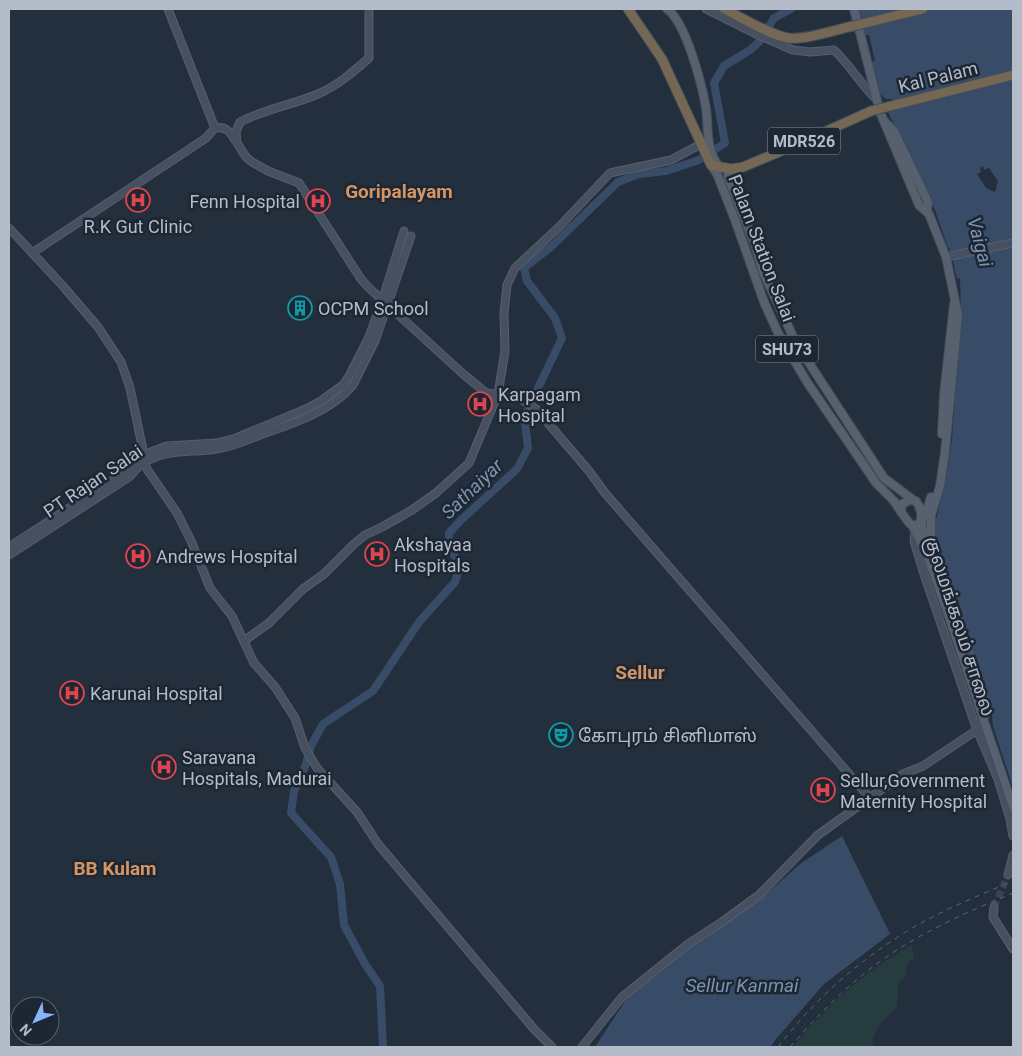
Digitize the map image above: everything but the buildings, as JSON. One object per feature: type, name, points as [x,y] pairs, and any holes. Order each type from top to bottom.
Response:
[{"type":"highway","name":"Palam Station Salai","points":[[628,9],[662,59],[715,166]]},
{"type":"highway","points":[[724,9],[759,31],[771,36],[789,38],[853,26],[923,9]]},
{"type":"highway","name":"Kal Palam","points":[[736,169],[798,144],[871,111],[1013,75]]},
{"type":"highway","name":"MDR526","points":[[715,166],[736,169]]},
{"type":"main road","points":[[667,9],[681,27],[694,61],[705,106],[705,147]]},
{"type":"main road","points":[[854,9],[882,118],[919,205],[926,211],[949,257],[954,299],[958,314],[946,452],[940,486],[931,513],[931,536]]},
{"type":"main road","name":"Palam Station Salai","points":[[715,166],[764,302],[778,332],[807,382],[876,483],[894,501],[901,512]]},
{"type":"main road","name":"Palam Station Salai","points":[[736,169],[728,175],[729,180],[763,272],[796,344],[884,478],[914,500]]},
{"type":"main road","points":[[914,529],[927,510],[941,450],[944,394],[954,299]]},
{"type":"main road","points":[[901,512],[904,503],[924,500],[932,494]]},
{"type":"main road","name":"SHU73","points":[[914,500],[922,518],[925,550]]},
{"type":"main road","name":"SHU73","points":[[901,512],[914,529],[925,550],[1013,807]]},
{"type":"main road","points":[[922,518],[930,516],[931,513]]},
{"type":"street","points":[[168,9],[215,128]]},
{"type":"street","points":[[237,143],[236,132],[240,122],[257,113],[318,94],[347,78],[369,58],[369,9]]},
{"type":"street","points":[[706,9],[759,31]]},
{"type":"street","points":[[771,36],[794,50],[810,52],[834,50],[847,62],[866,90],[877,100]]},
{"type":"street","points":[[32,253],[206,138],[215,128],[220,127],[229,130],[252,162],[268,171],[299,183],[361,279],[385,304],[424,336],[462,374],[485,392],[510,394],[536,409],[668,566],[869,797]]},
{"type":"street","points":[[244,641],[269,623],[303,589],[324,574],[354,544],[412,510],[436,493],[469,463],[498,394],[505,351],[504,313],[507,285],[516,268],[610,173],[671,160],[705,147]]},
{"type":"street","points":[[9,228],[98,326],[121,362],[130,388],[147,469],[176,513],[192,543],[210,588],[232,616],[254,663],[275,687],[295,718],[305,748],[322,774],[357,812],[378,844],[534,1029],[552,1047]]},
{"type":"street","name":"PT Rajan Salai","points":[[385,304],[404,231]]},
{"type":"street","name":"PT Rajan Salai","points":[[9,547],[129,477],[144,459],[168,446],[217,443],[236,438],[258,427],[283,420],[321,401],[343,385],[350,376],[385,304],[412,236]]},
{"type":"street","points":[[949,257],[1013,243]]},
{"type":"street","name":"PT Rajan Salai","points":[[9,555],[81,504]]},
{"type":"street","name":"குலமங்கலம் சாலை","points":[[582,1047],[622,997],[688,944],[722,922],[759,894],[818,834],[903,774],[922,766],[977,730],[987,712],[986,704],[936,558],[931,536],[922,518]]},
{"type":"street","name":"குலமங்கலம் சாலை","points":[[914,529],[914,541],[921,564],[977,730]]},
{"type":"street","points":[[977,730],[998,779],[1013,832]]},
{"type":"street","points":[[1008,874],[1013,855]]},
{"type":"street","points":[[994,907],[993,917],[1013,949]]},
{"type":"green space","points":[[912,945],[914,959],[908,962],[905,978],[898,984],[897,1007],[884,1020],[874,1035],[873,1047],[793,1047],[833,1003],[863,977]]},
{"type":"water","name":"Vaigai","points":[[858,9],[1013,9],[1013,788],[993,726],[988,702],[938,553],[935,535],[936,520],[952,439],[961,312],[960,278],[957,279],[951,252],[935,210],[888,112],[894,110],[892,99],[886,99],[878,92],[871,62],[875,61],[869,35],[865,35]],"holes":[[[983,166],[984,170],[989,168],[998,181],[995,192],[986,188],[977,174],[981,172],[980,168]]]},
{"type":"water","name":"Sellur Kanmai","points":[[842,836],[890,934],[824,984],[770,1047],[595,1047],[627,998],[689,947],[763,897],[800,864]]},
{"type":"waterway","name":"Sathaiyar","points":[[383,1047],[380,986],[365,964],[344,925],[340,884],[331,857],[291,813],[294,791],[305,767],[311,746],[323,724],[373,691],[419,622],[455,582],[460,566],[449,546],[449,533],[517,469],[528,448],[525,422],[527,411],[562,338],[555,318],[527,281],[524,268],[552,246],[618,182],[639,174],[666,171],[699,160],[725,143],[714,83],[724,66],[750,50],[760,41],[774,18],[791,9]]},
{"type":"tunnel","points":[[994,907],[1008,875]]},
{"type":"railway","points":[[778,1047],[806,1013],[838,982],[890,942],[934,916],[1013,881]]},
{"type":"railway","points":[[790,1047],[821,1013],[878,963],[910,942],[944,924],[1013,893]]},
{"type":"place","name":"R.K Gut Clinic","points":[[138,200]]},
{"type":"place","name":"Fenn Hospital","points":[[318,201]]},
{"type":"place","name":"OCPM School","points":[[300,308]]},
{"type":"place","name":"Karpagam Hospital","points":[[480,404]]},
{"type":"place","name":"Akshayaa Hospitals","points":[[377,554]]},
{"type":"place","name":"Andrews Hospital","points":[[138,556]]},
{"type":"place","name":"Karunai Hospital","points":[[72,693]]},
{"type":"place","name":"கோபுரம் சினிமாஸ்","points":[[561,735]]},
{"type":"place","name":"Saravana Hospitals, Madurai","points":[[164,767]]},
{"type":"place","name":"Sellur,Government Maternity Hospital","points":[[823,790]]},
{"type":"district","name":"Goripalayam","points":[[399,191]]},
{"type":"district","name":"Sellur","points":[[640,672]]},
{"type":"district","name":"BB Kulam","points":[[115,868]]}]
